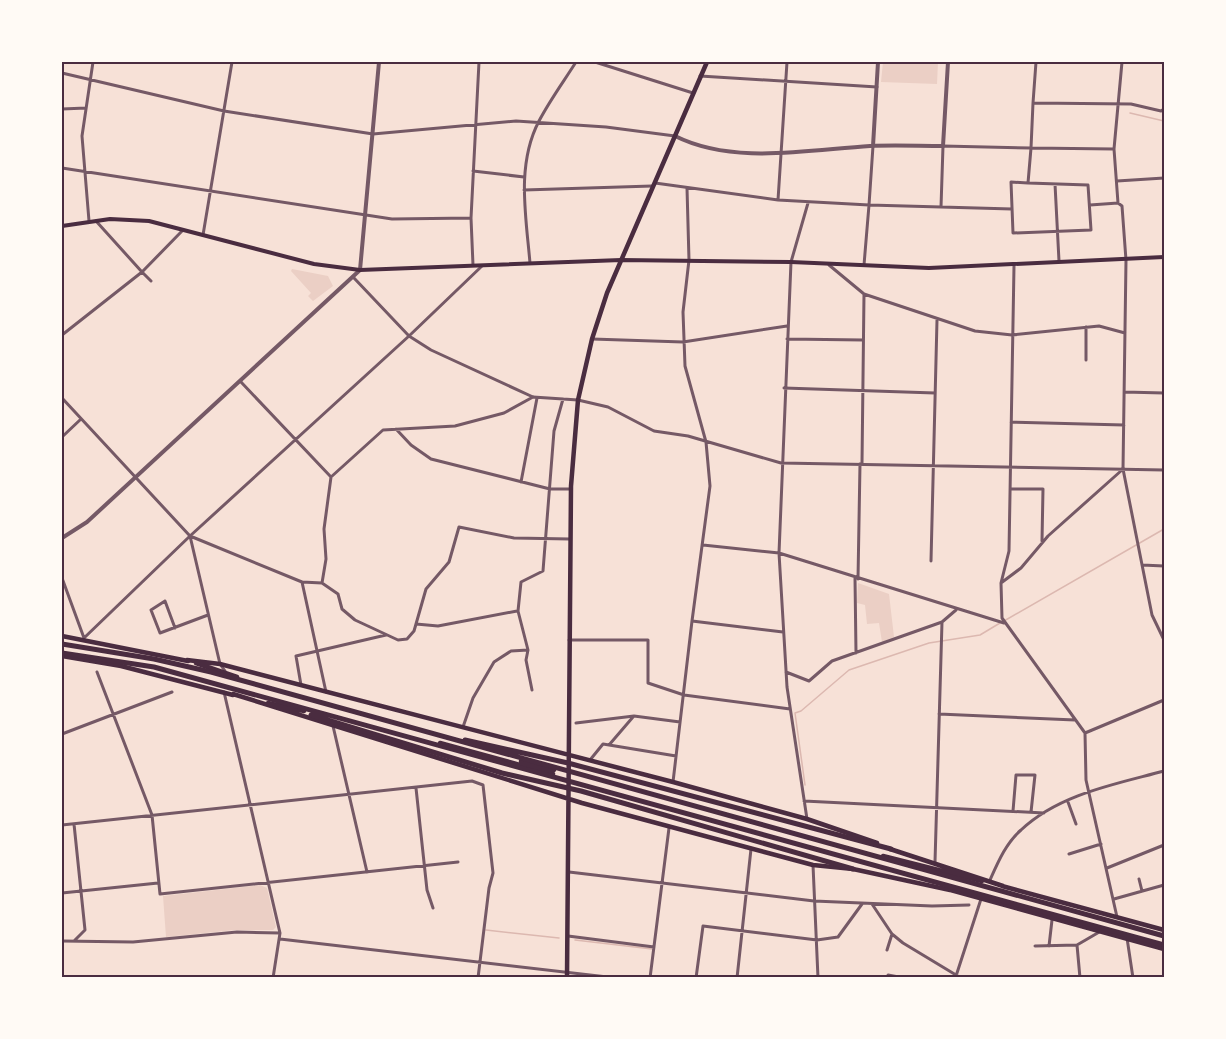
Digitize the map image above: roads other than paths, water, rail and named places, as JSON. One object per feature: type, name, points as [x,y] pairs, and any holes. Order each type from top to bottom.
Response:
[{"type":"highway","points":[[567,975],[570,539],[571,489],[578,400],[592,339],[621,260],[652,184],[707,62]]},
{"type":"highway","points":[[62,636],[187,660],[220,664],[327,694],[673,782],[807,819],[891,849]]},
{"type":"highway","points":[[62,644],[154,659],[211,672],[1164,936]]},
{"type":"highway","points":[[62,654],[400,733],[554,772],[187,660]]},
{"type":"highway","points":[[62,654],[154,667],[1164,947]]},
{"type":"highway","points":[[232,694],[569,800],[813,865],[853,870],[950,890]]},
{"type":"highway","points":[[276,702],[320,718],[502,773],[581,791],[853,870]]},
{"type":"highway","points":[[450,739],[470,741],[568,763],[891,849],[1003,886]]},
{"type":"highway","points":[[1164,930],[1003,886],[589,782],[1052,920],[1164,947]]},
{"type":"main road","points":[[62,226],[96,220],[149,221],[314,264],[360,270],[621,260],[791,262],[864,267],[929,268],[1014,266],[1164,257]]},
{"type":"street","points":[[89,221],[83,171],[82,136],[93,62]]},
{"type":"street","points":[[203,235],[232,62]]},
{"type":"street","points":[[62,538],[79,529],[136,478],[360,270],[379,62]]},
{"type":"street","points":[[472,265],[472,171],[479,62]]},
{"type":"street","points":[[530,263],[524,190],[526,160],[538,122],[576,62]]},
{"type":"street","points":[[595,62],[693,93]]},
{"type":"street","points":[[778,200],[787,62]]},
{"type":"street","points":[[864,267],[879,62]]},
{"type":"street","points":[[940,207],[948,62]]},
{"type":"street","points":[[1028,183],[1036,62]]},
{"type":"street","points":[[1122,62],[1114,149],[1118,203],[1122,206],[1126,260],[1123,469],[1152,615],[1164,640]]},
{"type":"street","points":[[62,73],[224,111],[373,134],[538,122],[668,133],[703,147],[721,150],[781,152],[873,146],[1114,149]]},
{"type":"street","points":[[700,76],[877,87]]},
{"type":"street","points":[[1033,103],[1119,104],[1161,111],[1164,109]]},
{"type":"street","points":[[62,109],[86,108]]},
{"type":"street","points":[[62,168],[365,216],[392,219],[471,218]]},
{"type":"street","points":[[472,171],[524,177]]},
{"type":"street","points":[[1117,181],[1164,178]]},
{"type":"street","points":[[1011,182],[1028,183],[1088,185],[1091,230],[1013,233],[1011,182]]},
{"type":"street","points":[[1054,183],[1059,263]]},
{"type":"street","points":[[524,190],[652,184],[808,203],[1012,209]]},
{"type":"street","points":[[673,782],[710,486],[706,442],[685,366],[683,342],[689,260],[687,188]]},
{"type":"street","points":[[807,819],[786,672],[779,553],[784,388],[791,262],[808,203]]},
{"type":"street","points":[[1090,205],[1118,203]]},
{"type":"street","points":[[96,220],[151,281]]},
{"type":"street","points":[[62,335],[142,272],[183,230]]},
{"type":"street","points":[[62,578],[84,639],[190,536],[409,336],[483,265]]},
{"type":"street","points":[[829,265],[864,294],[975,331],[1012,335],[1099,326],[1125,333]]},
{"type":"street","points":[[1014,266],[1009,551],[1001,583],[1002,618],[1085,733],[1086,780],[1117,917]]},
{"type":"street","points":[[354,278],[409,336],[431,350],[535,397],[578,400],[608,407],[654,431],[706,442],[781,463],[1164,470]]},
{"type":"street","points":[[856,653],[864,294]]},
{"type":"street","points":[[931,561],[937,320]]},
{"type":"street","points":[[592,339],[683,342],[788,326]]},
{"type":"street","points":[[1086,327],[1086,360]]},
{"type":"street","points":[[787,339],[864,339]]},
{"type":"street","points":[[241,382],[331,477]]},
{"type":"street","points":[[784,388],[935,393]]},
{"type":"street","points":[[1124,393],[1164,393]]},
{"type":"street","points":[[322,583],[326,559],[324,529],[331,477],[383,430],[455,426],[504,413],[535,397]]},
{"type":"street","points":[[521,482],[535,397]]},
{"type":"street","points":[[62,398],[190,536],[302,582],[322,583],[338,594],[342,609],[355,620],[398,640],[406,639],[414,631],[426,589],[449,562],[459,527],[514,538],[570,539]]},
{"type":"street","points":[[532,690],[526,660],[528,650],[518,611],[521,582],[543,571],[554,431],[562,399]]},
{"type":"street","points":[[62,437],[81,419]]},
{"type":"street","points":[[1011,422],[1124,425]]},
{"type":"street","points":[[396,429],[411,445],[431,459],[550,489],[571,489]]},
{"type":"street","points":[[1001,583],[1021,568],[1042,543],[1123,469]]},
{"type":"street","points":[[1010,489],[1043,489],[1042,543]]},
{"type":"street","points":[[190,536],[220,664],[225,673]]},
{"type":"street","points":[[703,545],[779,553],[1006,624]]},
{"type":"street","points":[[1142,565],[1164,566]]},
{"type":"street","points":[[302,582],[327,694]]},
{"type":"street","points":[[175,627],[165,601],[152,610],[160,633],[208,615]]},
{"type":"street","points":[[786,672],[809,681],[832,661],[942,622],[956,610]]},
{"type":"street","points":[[416,624],[438,626],[518,611]]},
{"type":"street","points":[[692,621],[783,632]]},
{"type":"street","points":[[935,862],[942,622]]},
{"type":"street","points":[[301,687],[296,656],[387,635]]},
{"type":"street","points":[[569,640],[648,640],[647,682],[684,695],[790,709]]},
{"type":"street","points":[[463,729],[473,698],[494,662],[511,651],[528,650]]},
{"type":"street","points":[[97,672],[152,815],[160,894],[458,862]]},
{"type":"street","points":[[62,734],[172,692]]},
{"type":"street","points":[[224,692],[270,883],[279,933],[273,978]]},
{"type":"street","points":[[1085,733],[1164,700]]},
{"type":"street","points":[[939,714],[1076,720]]},
{"type":"street","points":[[576,723],[634,716],[680,722]]},
{"type":"street","points":[[609,745],[634,716]]},
{"type":"street","points":[[333,726],[367,872]]},
{"type":"street","points":[[589,761],[603,744],[676,756]]},
{"type":"street","points":[[990,880],[1003,851],[1015,837],[1044,813],[1089,792],[1164,771]]},
{"type":"street","points":[[1013,811],[1016,775],[1035,775],[1031,812]]},
{"type":"street","points":[[62,825],[472,781],[483,785],[493,873],[478,978]]},
{"type":"street","points":[[416,788],[427,890],[433,908]]},
{"type":"street","points":[[804,801],[1044,813]]},
{"type":"street","points":[[1068,802],[1076,824]]},
{"type":"street","points":[[74,824],[86,930],[74,941]]},
{"type":"street","points":[[650,978],[670,827]]},
{"type":"street","points":[[1069,854],[1101,844]]},
{"type":"street","points":[[1107,868],[1164,845]]},
{"type":"street","points":[[737,978],[751,849]]},
{"type":"street","points":[[813,865],[818,978]]},
{"type":"street","points":[[568,872],[814,901],[969,905]]},
{"type":"street","points":[[1139,879],[1142,891]]},
{"type":"street","points":[[62,892],[159,882]]},
{"type":"street","points":[[1114,899],[1164,885]]},
{"type":"street","points":[[957,973],[981,899]]},
{"type":"street","points":[[696,978],[703,926],[817,940],[838,938],[862,903]]},
{"type":"street","points":[[872,904],[892,934],[903,943],[957,973],[960,978]]},
{"type":"street","points":[[1049,946],[1052,920]]},
{"type":"street","points":[[62,941],[133,942],[237,932],[279,933]]},
{"type":"street","points":[[1035,946],[1077,945],[1101,932]]},
{"type":"street","points":[[887,950],[892,934]]},
{"type":"street","points":[[568,936],[654,947]]},
{"type":"street","points":[[280,939],[480,962],[567,975],[616,978]]},
{"type":"street","points":[[1127,939],[1133,978]]},
{"type":"street","points":[[1077,945],[1080,978]]},
{"type":"street","points":[[888,978],[888,975],[904,978]]},
{"type":"waterway","points":[[1130,113],[1164,121]]},
{"type":"waterway","points":[[1004,621],[1164,529]]},
{"type":"waterway","points":[[805,785],[795,713],[801,711],[849,670],[929,643],[980,635],[1000,623]]},
{"type":"waterway","points":[[486,930],[559,938]]},
{"type":"waterway","points":[[575,940],[652,949]]}]
